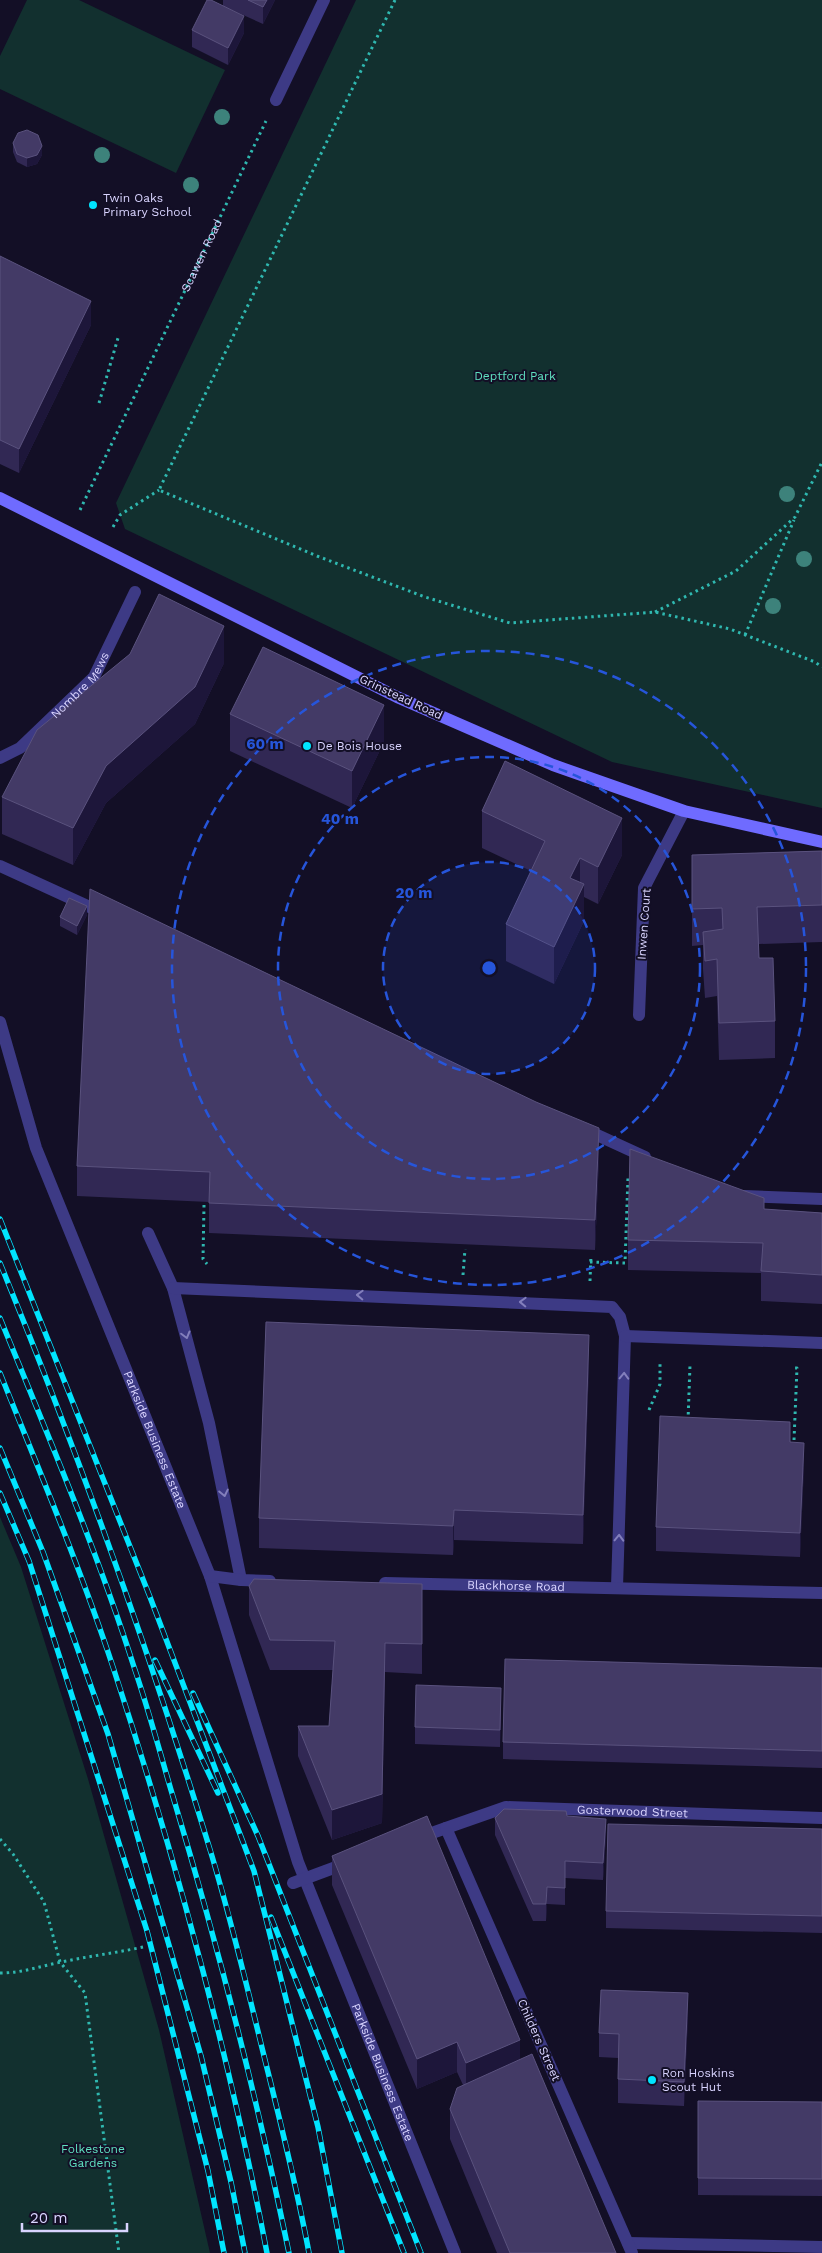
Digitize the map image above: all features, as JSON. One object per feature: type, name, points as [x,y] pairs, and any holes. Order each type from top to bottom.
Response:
[{"type":"street","points":[[276,100],[324,0]]},
{"type":"street","name":"Grinstead Road","points":[[0,498],[397,697],[553,765],[684,811],[822,842]]},
{"type":"street","name":"Nombre Mews","points":[[0,758],[20,748],[94,678],[135,592]]},
{"type":"street","name":"Inwen Court","points":[[639,1016],[644,888],[684,811]]},
{"type":"street","points":[[0,866],[117,919]]},
{"type":"street","name":"Parkside Business Estate","points":[[0,1022],[36,1148],[210,1576],[298,1862],[299,1881],[310,1892],[455,2253]]},
{"type":"street","points":[[568,1122],[658,1163]]},
{"type":"street","points":[[730,1195],[822,1199]]},
{"type":"street","points":[[148,1233],[174,1288],[209,1423],[241,1580]]},
{"type":"street","points":[[174,1288],[612,1307],[620,1316],[625,1336],[617,1587]]},
{"type":"street","points":[[625,1336],[822,1342]]},
{"type":"street","points":[[210,1576],[241,1580],[280,1581]]},
{"type":"street","name":"Blackhorse Road","points":[[370,1583],[822,1593]]},
{"type":"street","name":"Gosterwood Street","points":[[402,1844],[506,1807],[822,1818]]},
{"type":"street","name":"Childers Street","points":[[446,1828],[630,2248]]},
{"type":"street","points":[[299,1881],[358,1860]]},
{"type":"street","points":[[630,2248],[822,2247]]},
{"type":"path","points":[[114,527],[120,515],[159,490],[395,0]]},
{"type":"path","name":"Scawen Road","points":[[79,510],[276,100]]},
{"type":"path","points":[[99,403],[118,338]]},
{"type":"path","points":[[745,634],[795,517],[822,462]]},
{"type":"path","points":[[159,490],[317,556],[425,596],[510,623],[655,612],[730,629],[815,662],[822,667]]},
{"type":"path","points":[[655,612],[736,571],[795,517]]},
{"type":"path","points":[[590,1262],[625,1263],[628,1171]]},
{"type":"path","points":[[204,1204],[203,1260],[206,1264]]},
{"type":"path","points":[[463,1276],[465,1249]]},
{"type":"path","points":[[651,1363],[668,1364]]},
{"type":"path","points":[[683,1364],[700,1365]]},
{"type":"path","points":[[688,1424],[690,1365]]},
{"type":"path","points":[[787,1368],[797,1368],[794,1440]]},
{"type":"path","points":[[0,1839],[13,1854],[44,1902],[60,1962],[85,1993],[119,2253]]},
{"type":"path","points":[[0,1973],[21,1973],[60,1962],[143,1947]]},
{"type":"green space","points":[[27,0],[79,0],[225,70],[176,173],[0,89],[0,56]]},
{"type":"green space","name":"Deptford Park","points":[[356,0],[822,0],[822,808],[612,762],[125,529],[116,503]]},
{"type":"green space","name":"Folkestone Gardens","points":[[0,1517],[21,1567],[88,1779],[159,2030],[210,2253],[0,2253]]},
{"type":"building","points":[[207,0],[211,0],[244,16],[228,48],[192,30]]},
{"type":"building","points":[[248,0],[267,0],[263,7]]},
{"type":"building","points":[[27,130],[38,135],[42,146],[37,155],[27,158],[17,154],[13,143],[18,133]]},
{"type":"building","points":[[0,256],[91,301],[19,449],[0,440]]},
{"type":"building","points":[[159,594],[224,626],[195,687],[106,766],[73,828],[2,797],[37,730],[130,654]]},
{"type":"building","points":[[263,647],[384,705],[352,771],[230,714]]},
{"type":"building","points":[[505,761],[622,818],[598,867],[580,858],[570,878],[584,884],[554,947],[506,924],[545,841],[482,811]]},
{"type":"building","points":[[822,851],[822,905],[757,907],[759,958],[773,958],[775,1021],[719,1023],[717,959],[705,961],[703,932],[723,929],[722,908],[692,909],[692,855]]},
{"type":"building","points":[[90,889],[536,1102],[599,1128],[595,1220],[209,1203],[210,1172],[77,1166]]},
{"type":"building","points":[[69,898],[87,906],[77,926],[60,917]]},
{"type":"building","points":[[630,1149],[764,1198],[764,1209],[822,1213],[822,1275],[761,1271],[763,1243],[628,1240]]},
{"type":"building","points":[[266,1322],[589,1335],[583,1515],[454,1510],[453,1526],[259,1518]]},
{"type":"building","points":[[660,1416],[790,1422],[790,1442],[804,1443],[800,1533],[656,1527]]},
{"type":"building","points":[[254,1579],[422,1584],[422,1644],[385,1643],[382,1794],[332,1810],[298,1726],[329,1726],[335,1641],[270,1640],[249,1586]]},
{"type":"building","points":[[505,1659],[822,1668],[822,1751],[503,1742]]},
{"type":"building","points":[[416,1685],[501,1688],[500,1730],[415,1727]]},
{"type":"building","points":[[504,1809],[566,1811],[567,1816],[606,1819],[603,1863],[565,1861],[565,1888],[547,1887],[546,1904],[533,1904],[495,1818]]},
{"type":"building","points":[[427,1816],[520,2040],[466,2063],[457,2042],[417,2059],[332,1856]]},
{"type":"building","points":[[608,1824],[822,1829],[822,1916],[606,1911]]},
{"type":"building","name":"Ron Hoskins Scout Hut","points":[[601,1990],[688,1993],[684,2082],[618,2079],[619,2034],[599,2033]]},
{"type":"building","points":[[532,2054],[616,2253],[510,2253],[450,2109],[457,2088]]},
{"type":"building","points":[[698,2101],[822,2102],[822,2179],[698,2178]]},
{"type":"railway","points":[[0,1219],[150,1597],[254,1871],[318,2127],[342,2253]]},
{"type":"railway","points":[[0,1263],[57,1406],[111,1551],[161,1696],[208,1843],[231,1924],[277,2108],[309,2253]]},
{"type":"railway","points":[[0,1318],[104,1578],[144,1698],[235,2020],[264,2136],[289,2253]]},
{"type":"railway","points":[[0,1373],[87,1593],[136,1739],[179,1884],[218,2031],[236,2104],[267,2253]]},
{"type":"railway","points":[[0,1448],[43,1552],[108,1734],[201,2056],[231,2182],[245,2253]]},
{"type":"railway","points":[[0,1493],[29,1561],[147,1931],[208,2171],[224,2253]]},
{"type":"railway","points":[[155,1660],[218,1793]]},
{"type":"railway","points":[[193,1693],[258,1836],[421,2253]]},
{"type":"railway","points":[[271,1917],[404,2253]]},
{"type":"place","name":"Twin Oaks Primary School","points":[[93,205]]},
{"type":"place","name":"De Bois House","points":[[307,746]]},
{"type":"place","name":"Ron Hoskins Scout Hut","points":[[652,2080]]}]
